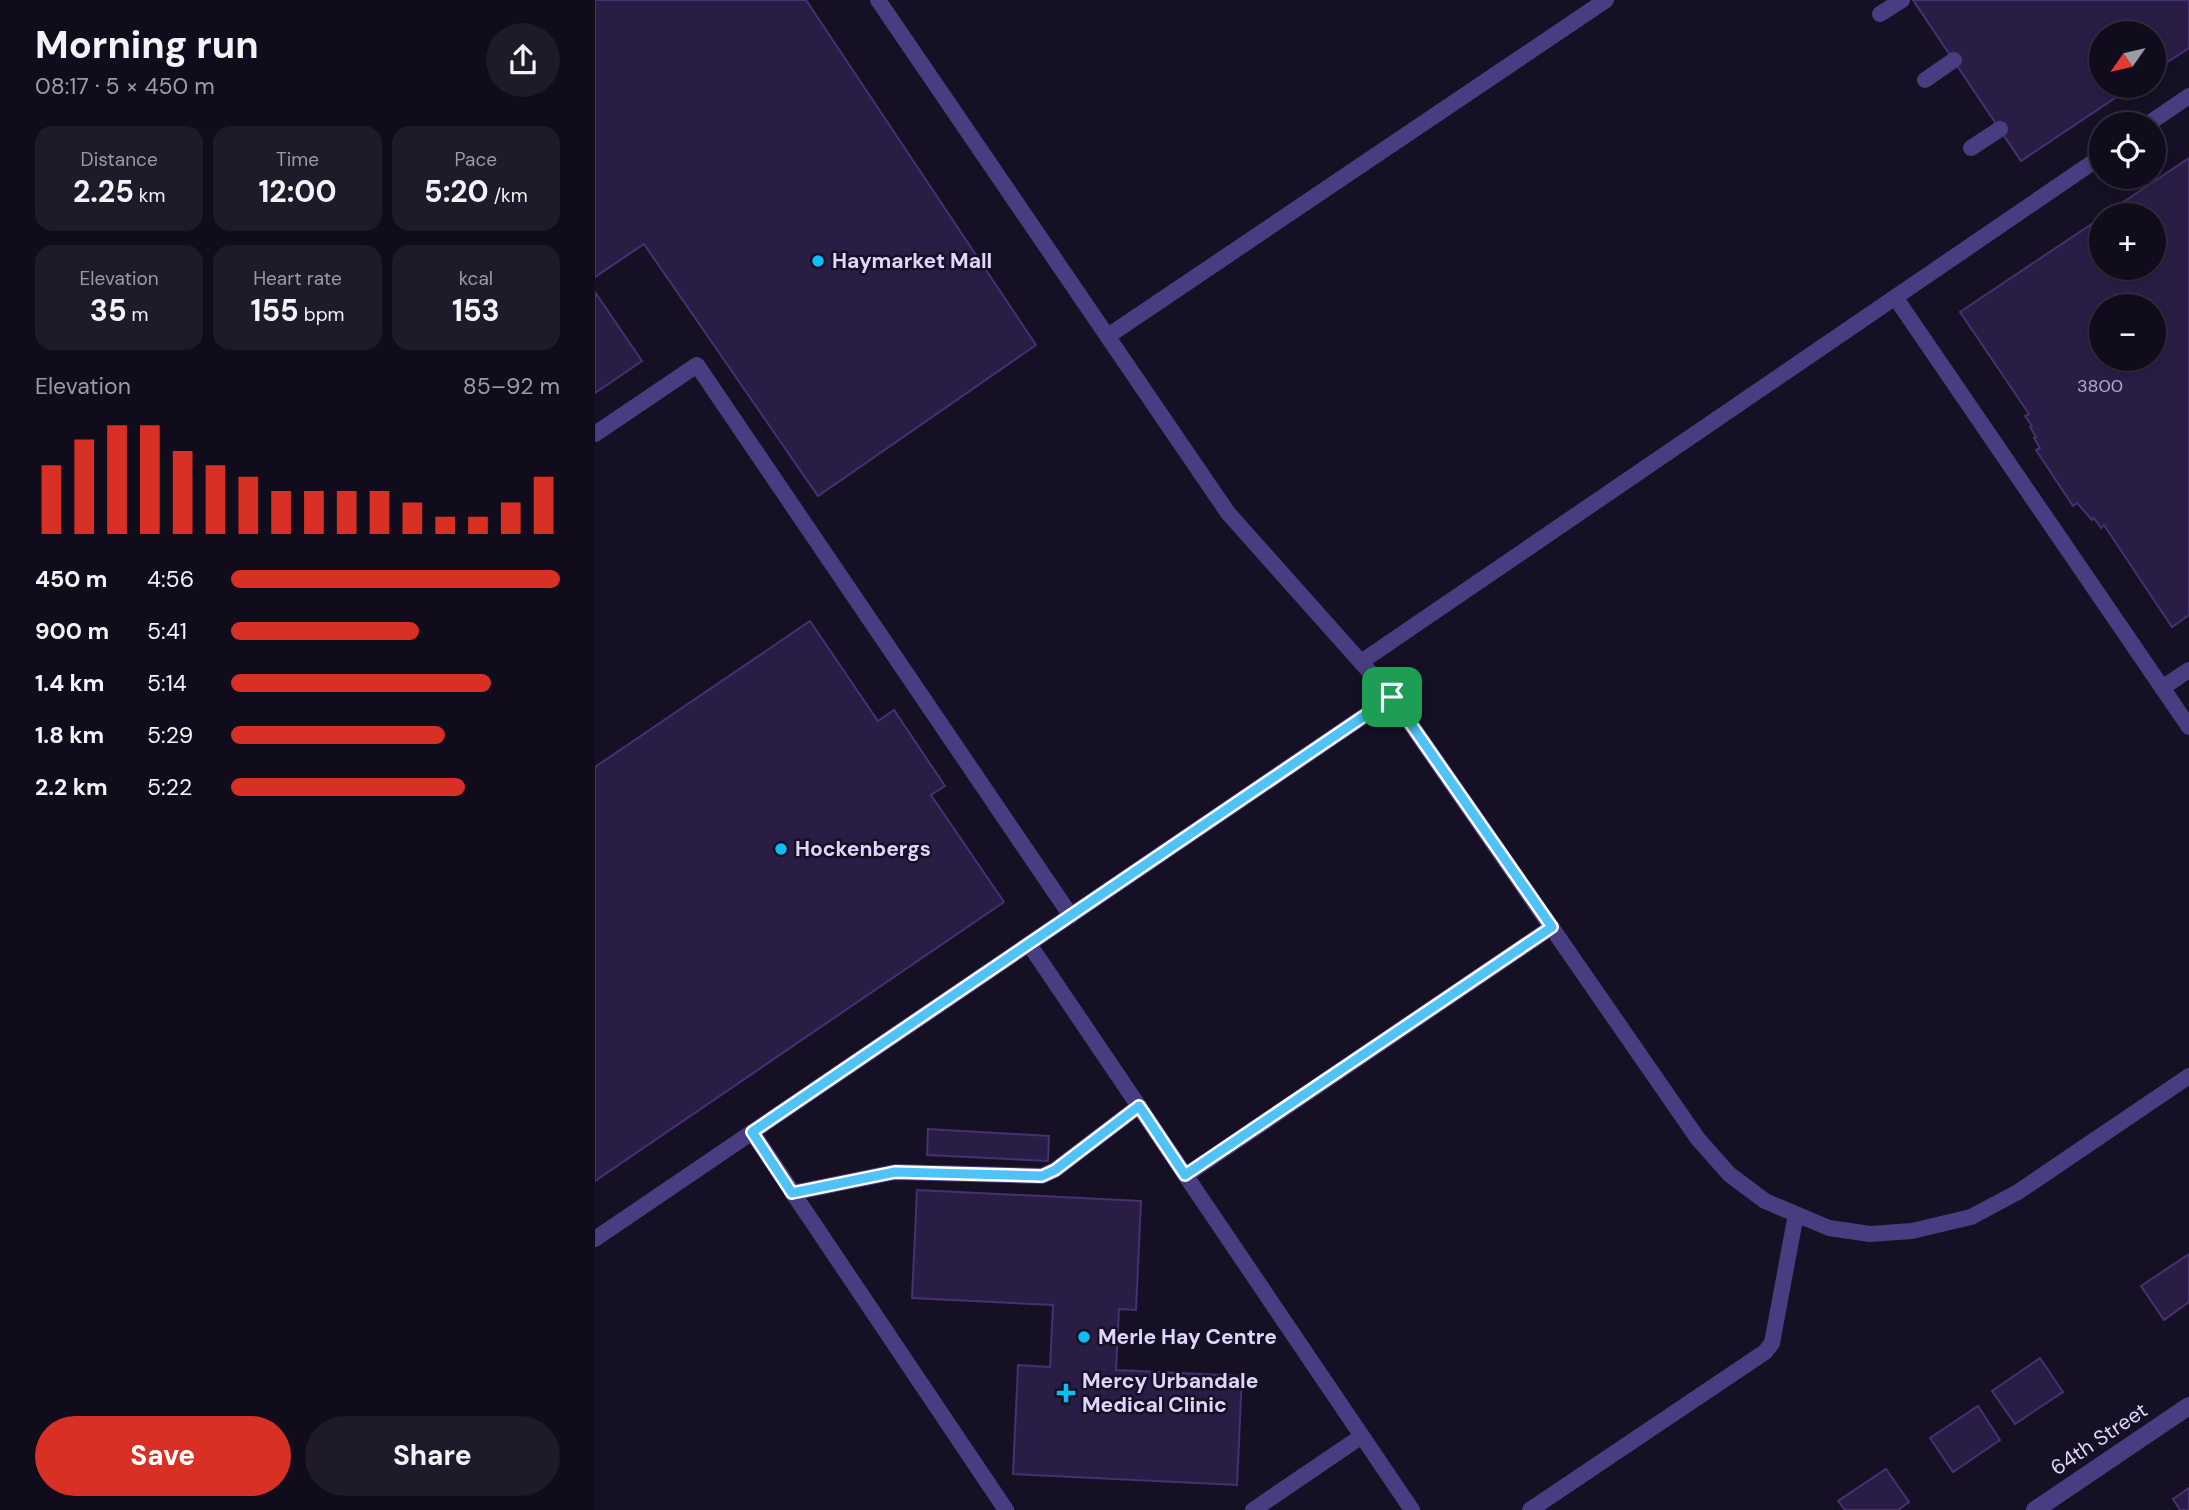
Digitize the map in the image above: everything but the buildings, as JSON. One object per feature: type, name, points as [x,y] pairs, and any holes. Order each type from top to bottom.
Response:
[{"type":"street","name":"64th Street","points":[[2035,1510],[2189,1406]]},
{"type":"lane","points":[[878,0],[1228,513],[1392,697],[1697,1139],[1729,1174],[1765,1201],[1829,1228],[1870,1234],[1912,1231],[1971,1217],[2018,1192],[2189,1076]]},
{"type":"lane","points":[[1108,336],[1606,0]]},
{"type":"lane","points":[[1880,14],[1902,0]]},
{"type":"lane","points":[[1925,80],[1954,60]]},
{"type":"lane","points":[[2166,112],[2189,96]]},
{"type":"lane","points":[[1971,148],[2000,129]]},
{"type":"lane","points":[[1361,662],[2089,165]]},
{"type":"lane","points":[[1895,297],[2189,727]]},
{"type":"lane","points":[[595,434],[697,365],[1071,916]]},
{"type":"lane","points":[[2162,688],[2189,670]]},
{"type":"lane","points":[[595,1239],[1392,697]]},
{"type":"lane","points":[[1185,1175],[1552,927]]},
{"type":"lane","points":[[1029,944],[1412,1510]]},
{"type":"lane","points":[[792,1193],[895,1172],[1042,1176],[1055,1170],[1139,1106]]},
{"type":"lane","points":[[752,1132],[1006,1510]]},
{"type":"lane","points":[[1530,1510],[1765,1352],[1772,1343],[1796,1214]]},
{"type":"lane","points":[[1253,1510],[1362,1436]]},
{"type":"place","name":"Haymarket Mall","points":[[818,261]]},
{"type":"place","name":"Hockenbergs","points":[[781,849]]},
{"type":"place","name":"Merle Hay Centre","points":[[1084,1337]]},
{"type":"place","name":"Mercy Urbandale Medical Clinic","points":[[1066,1393]]},
{"type":"route","points":[[1392,697],[1552,927],[1185,1175],[1139,1106],[1055,1170],[1042,1176],[895,1172],[792,1193],[752,1132],[1392,697]]}]
